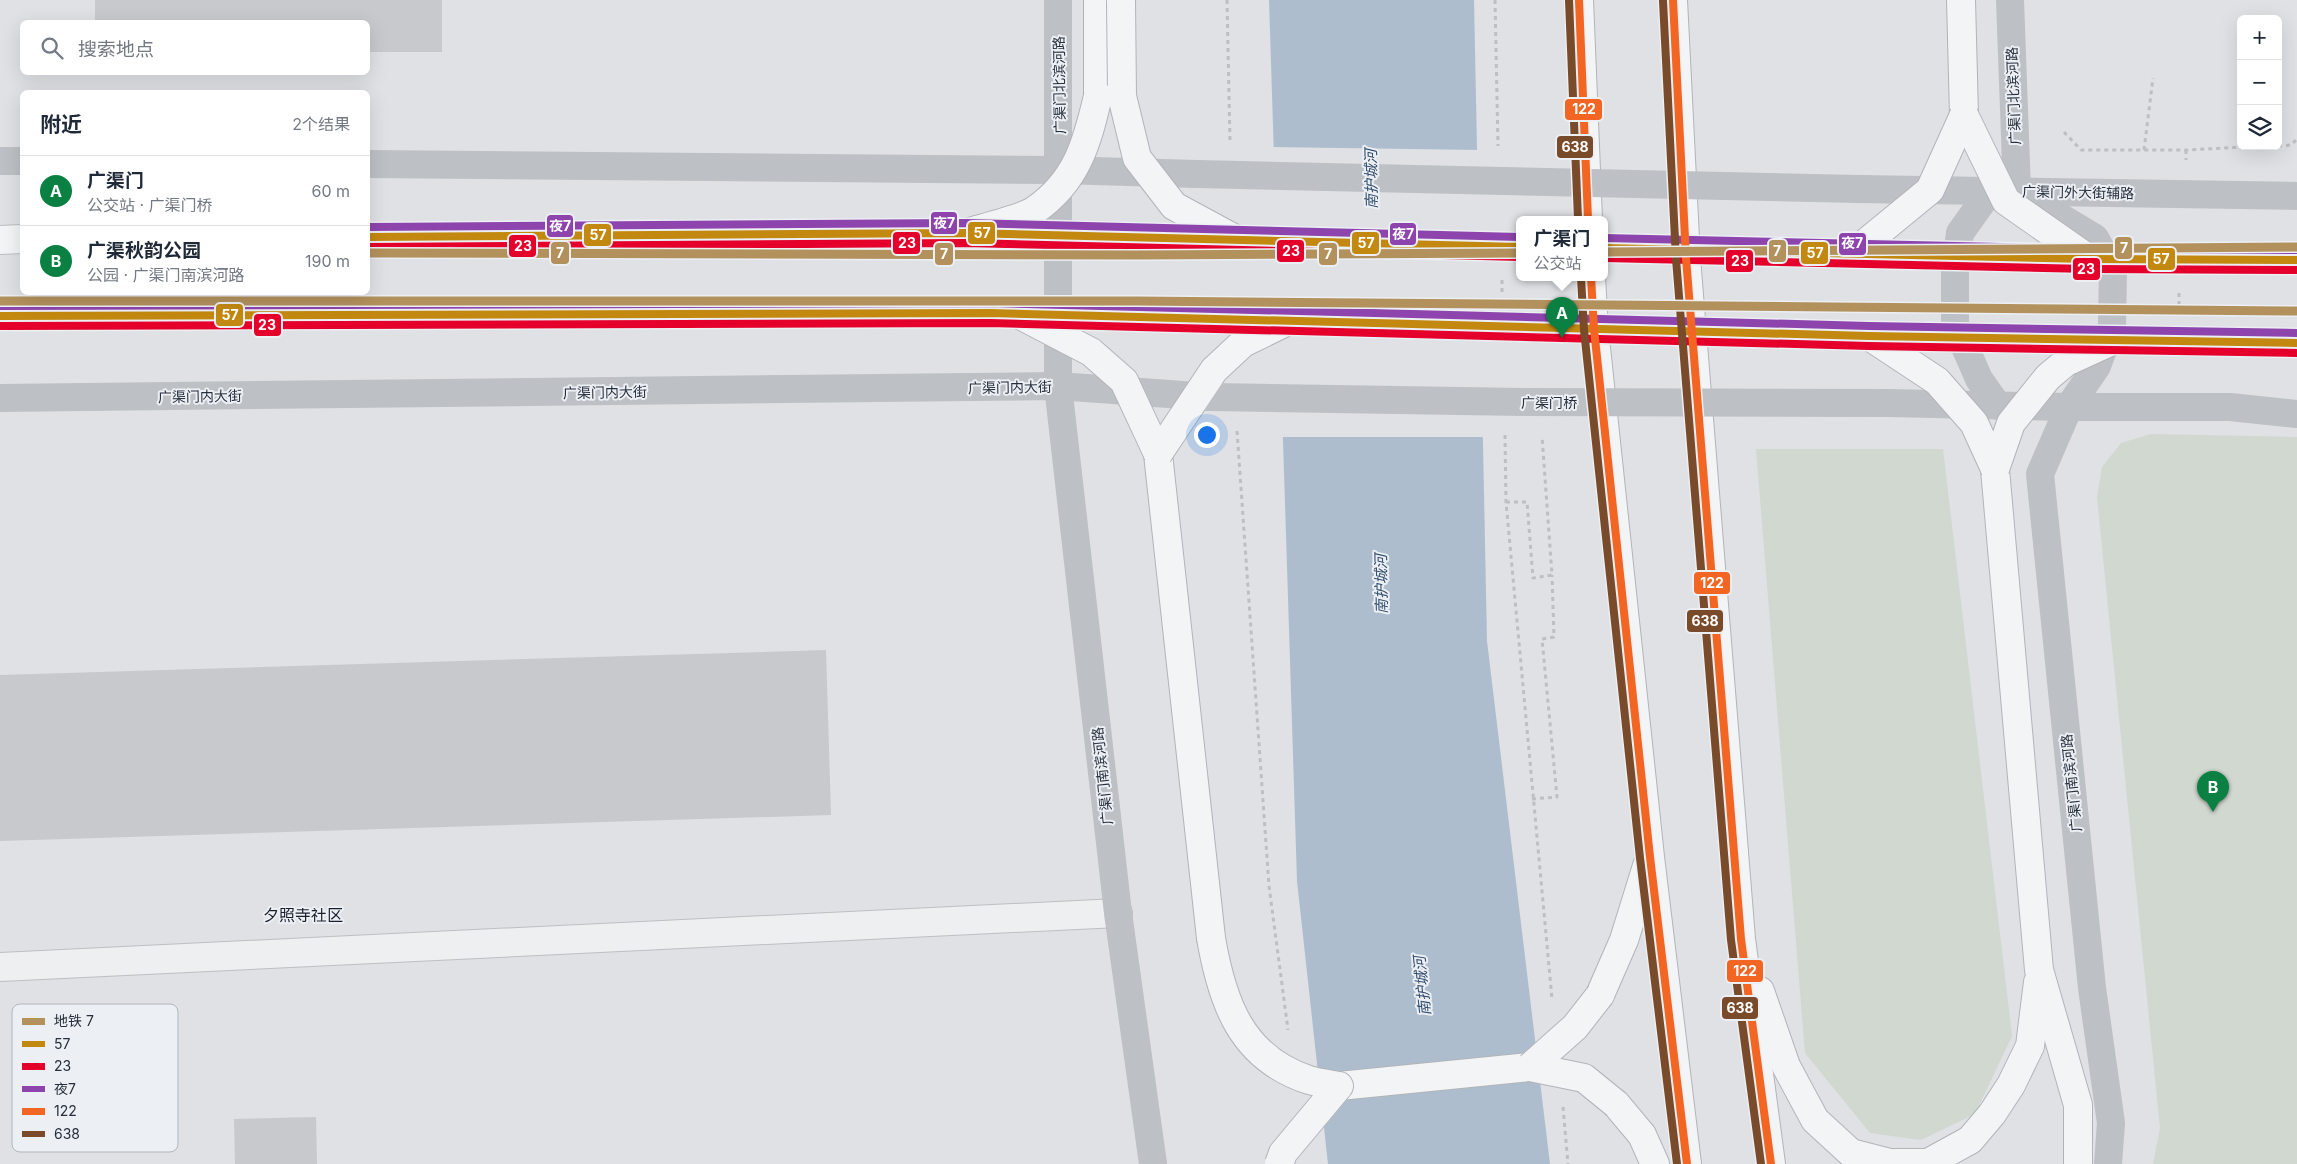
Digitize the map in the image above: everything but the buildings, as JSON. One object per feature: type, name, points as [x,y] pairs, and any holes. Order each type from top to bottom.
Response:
[{"type":"main road","points":[[966,233],[1034,211],[1069,179],[1088,140],[1098,96],[1098,0]]},
{"type":"main road","points":[[1121,0],[1122,96],[1137,158],[1174,206],[1237,240]]},
{"type":"main road","points":[[1579,0],[1588,216]]},
{"type":"main road","points":[[1673,0],[1686,258],[1741,939],[1771,1164]]},
{"type":"main road","points":[[1961,0],[1964,115],[2006,201],[2089,259]]},
{"type":"main road","points":[[1852,254],[1930,190],[1964,115]]},
{"type":"main road","points":[[370,237],[966,233],[1516,247]]},
{"type":"main road","points":[[0,240],[20,240]]},
{"type":"main road","points":[[1608,248],[2089,259],[2297,260]]},
{"type":"main road","points":[[1591,281],[1594,329],[1650,858],[1687,1164]]},
{"type":"main road","points":[[1018,314],[1091,352],[1124,381],[1158,454],[1210,928],[1217,973],[1228,1009],[1247,1039],[1277,1066],[1309,1080],[1339,1086],[1530,1067],[1584,1078],[1616,1104],[1642,1135],[1655,1164]]},
{"type":"main road","points":[[0,316],[1018,314],[1868,336],[2297,342]]},
{"type":"main road","points":[[1158,454],[1214,370],[1243,343],[1290,320]]},
{"type":"main road","points":[[1868,336],[1937,381],[1974,423],[1995,469],[2039,970],[2078,1105],[2078,1164]]},
{"type":"main road","points":[[1995,469],[2011,423],[2048,377],[2066,362],[2114,340]]},
{"type":"main road","points":[[1530,1067],[1575,1027],[1600,995],[1624,940],[1650,858]]},
{"type":"main road","points":[[1741,939],[1786,1066],[1815,1120],[1851,1153],[1890,1163],[1928,1163],[1970,1140],[1992,1114],[2010,1085],[2030,1046],[2039,970]]},
{"type":"main road","points":[[1279,1164],[1283,1153],[1339,1086]]},
{"type":"street","name":"广渠门北滨河路","points":[[1058,0],[1058,386]]},
{"type":"street","name":"广渠门北滨河路","points":[[2010,0],[2017,191]]},
{"type":"street","points":[[0,161],[20,161]]},
{"type":"street","points":[[370,164],[1059,170]]},
{"type":"street","name":"广渠门外大街辅路","points":[[1059,170],[1859,189],[2297,196]]},
{"type":"street","points":[[1990,191],[1960,233],[1955,269],[1955,324],[1979,379],[1998,406],[2230,407],[2297,414]]},
{"type":"street","name":"广渠门南滨河路","points":[[2017,191],[2095,238],[2113,270],[2112,325],[2097,366],[2069,407],[2040,474],[2092,988],[2111,1122],[2108,1164]]},
{"type":"street","name":"广渠门南滨河路","points":[[1058,386],[1118,912],[1153,1164]]},
{"type":"street","name":"广渠门内大街","points":[[0,398],[1058,386],[1210,397]]},
{"type":"street","name":"广渠门桥","points":[[1210,397],[1524,402],[1888,403],[1998,406]]},
{"type":"street","points":[[0,967],[1118,912]]},
{"type":"path","points":[[1227,0],[1230,148]]},
{"type":"path","points":[[2144,150],[2153,78]]},
{"type":"path","points":[[2064,132],[2081,150],[2237,147]]},
{"type":"path","points":[[2282,146],[2291,145],[2297,139]]},
{"type":"path","points":[[1237,425],[1269,886],[1290,1040]]},
{"type":"path","points":[[1532,799],[1557,797],[1542,639],[1554,637],[1552,575],[1542,434]]},
{"type":"path","points":[[1552,575],[1533,578],[1527,502],[1506,502],[1532,799],[1553,1006]]},
{"type":"path","points":[[1563,1105],[1568,1164]]},
{"type":"shaded area","points":[[2151,434],[2297,437],[2297,1164],[2153,1164],[2160,1128],[2097,497],[2102,467],[2121,443]]},
{"type":"shaded area","points":[[1756,449],[1943,449],[2012,1036],[1975,1114],[1921,1140],[1870,1133],[1805,1053]]},
{"type":"water","name":"南护城河","points":[[1269,0],[1474,0],[1487,641],[1550,1164],[1328,1164],[1297,881]]},
{"type":"pier","points":[[1270,147],[1480,150],[1486,437],[1280,437]]},
{"type":"metro line","name":"7","points":[[1608,252],[2297,247]]},
{"type":"metro line","name":"7","points":[[370,253],[1137,255],[1516,253]]},
{"type":"metro line","name":"7","points":[[0,301],[1137,301],[2297,311]]},
{"type":"transit line","name":"638","points":[[1569,0],[1578,216]]},
{"type":"transit line","name":"122","points":[[1579,0],[1588,216]]},
{"type":"transit line","name":"122","points":[[1673,0],[1686,258],[1741,939],[1771,1164]]},
{"type":"transit line","name":"638","points":[[1663,1],[1676,259],[1731,940],[1761,1164]]},
{"type":"transit line","name":"夜7","points":[[370,227],[966,223],[1516,237]]},
{"type":"transit line","name":"57","points":[[370,237],[966,233],[1516,247]]},
{"type":"transit line","name":"夜7","points":[[1608,238],[2089,249],[2297,250]]},
{"type":"transit line","name":"23","points":[[370,247],[966,243],[1516,257]]},
{"type":"transit line","name":"57","points":[[1608,248],[2089,259],[2297,260]]},
{"type":"transit line","name":"23","points":[[1608,258],[2089,269],[2297,270]]},
{"type":"transit line","name":"638","points":[[1581,281],[1584,330],[1640,858],[1677,1164]]},
{"type":"transit line","name":"122","points":[[1591,281],[1594,329],[1650,857],[1687,1164]]},
{"type":"transit line","name":"夜7","points":[[0,306],[990,303],[1869,326],[2297,333]]},
{"type":"transit line","name":"57","points":[[0,316],[990,313],[1869,336],[2297,343]]},
{"type":"transit line","name":"23","points":[[0,326],[990,323],[1869,346],[2297,353]]},
{"type":"place","name":"广渠门","points":[[1562,338]]},
{"type":"place","name":"广渠秋韵公园","points":[[2213,812]]},
{"type":"district","name":"夕照寺社区","points":[[303,915]]}]
